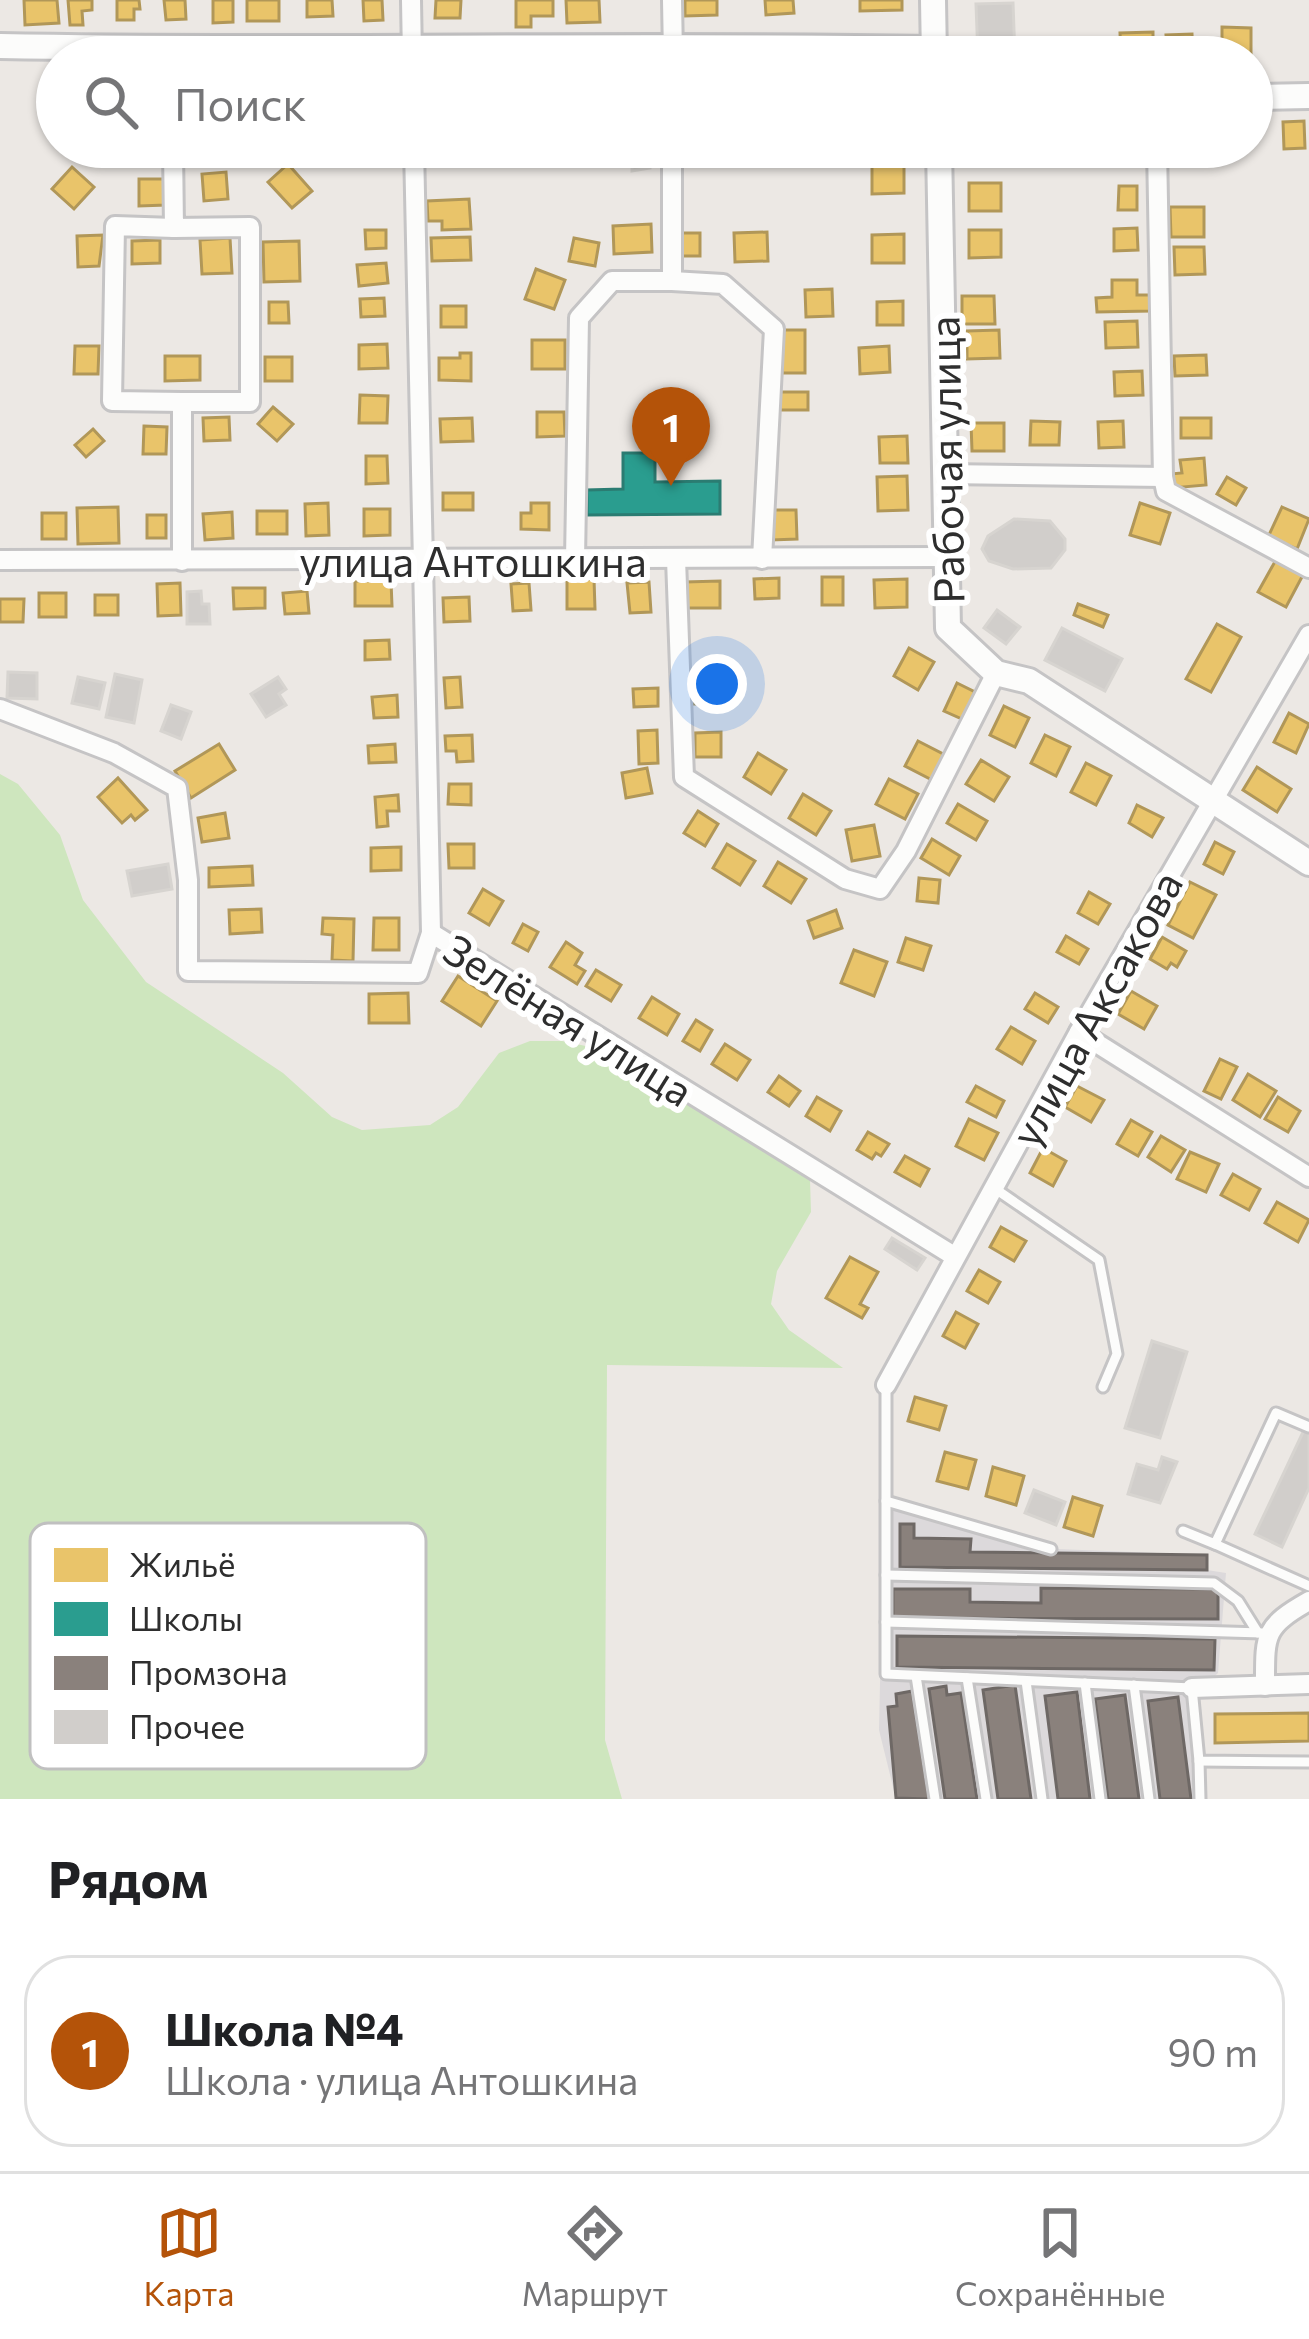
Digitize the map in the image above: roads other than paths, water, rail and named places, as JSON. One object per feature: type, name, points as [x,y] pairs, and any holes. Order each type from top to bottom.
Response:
[{"type":"street","points":[[410,0],[411,36]]},
{"type":"street","points":[[672,0],[673,36]]},
{"type":"street","points":[[933,0],[933,36]]},
{"type":"street","points":[[0,46],[36,47]]},
{"type":"street","points":[[1273,97],[1309,96]]},
{"type":"street","points":[[173,168],[174,227]]},
{"type":"street","points":[[414,168],[431,933]]},
{"type":"street","points":[[671,281],[672,168]]},
{"type":"street","name":"Рабочая улица","points":[[939,168],[948,628],[997,673],[1029,681],[1309,863]]},
{"type":"street","points":[[1157,168],[1166,491],[1309,568]]},
{"type":"street","points":[[115,226],[174,227],[250,227],[250,402],[112,401],[115,226]]},
{"type":"street","points":[[575,560],[579,318],[612,280],[723,284],[774,329],[762,559]]},
{"type":"street","points":[[182,402],[182,561]]},
{"type":"street","points":[[944,474],[1163,477]]},
{"type":"street","name":"улица Антошкина","points":[[0,560],[946,557]]},
{"type":"street","points":[[676,560],[684,776],[845,879],[880,889],[906,851],[997,673]]},
{"type":"street","name":"улица Аксакова","points":[[886,1385],[1079,1032],[1309,635]]},
{"type":"street","name":"Зелёная улица","points":[[0,709],[114,753],[177,788],[188,880],[188,970],[418,973],[431,933],[954,1256]]},
{"type":"street","points":[[1079,1032],[1309,1177]]},
{"type":"street","points":[[1265,1686],[1263,1633],[1309,1601]]},
{"type":"street","points":[[1192,1688],[1309,1684]]},
{"type":"lane","points":[[994,1187],[1099,1260],[1117,1354],[1103,1387]]},
{"type":"lane","points":[[886,1385],[886,1674],[1192,1688],[1200,1799]]},
{"type":"lane","points":[[1215,1544],[1276,1413],[1309,1427]]},
{"type":"lane","points":[[886,1501],[1051,1549]]},
{"type":"lane","points":[[1183,1531],[1309,1586]]},
{"type":"lane","points":[[886,1575],[1214,1583],[1238,1601],[1263,1633]]},
{"type":"lane","points":[[886,1622],[1263,1633]]},
{"type":"lane","points":[[916,1676],[934,1799]]},
{"type":"lane","points":[[967,1678],[986,1799]]},
{"type":"lane","points":[[1026,1681],[1042,1799]]},
{"type":"lane","points":[[1085,1683],[1100,1799]]},
{"type":"lane","points":[[1134,1685],[1149,1799]]},
{"type":"lane","points":[[1199,1761],[1309,1762]]},
{"type":"place","name":"Школа №4","points":[[671,486]]}]
